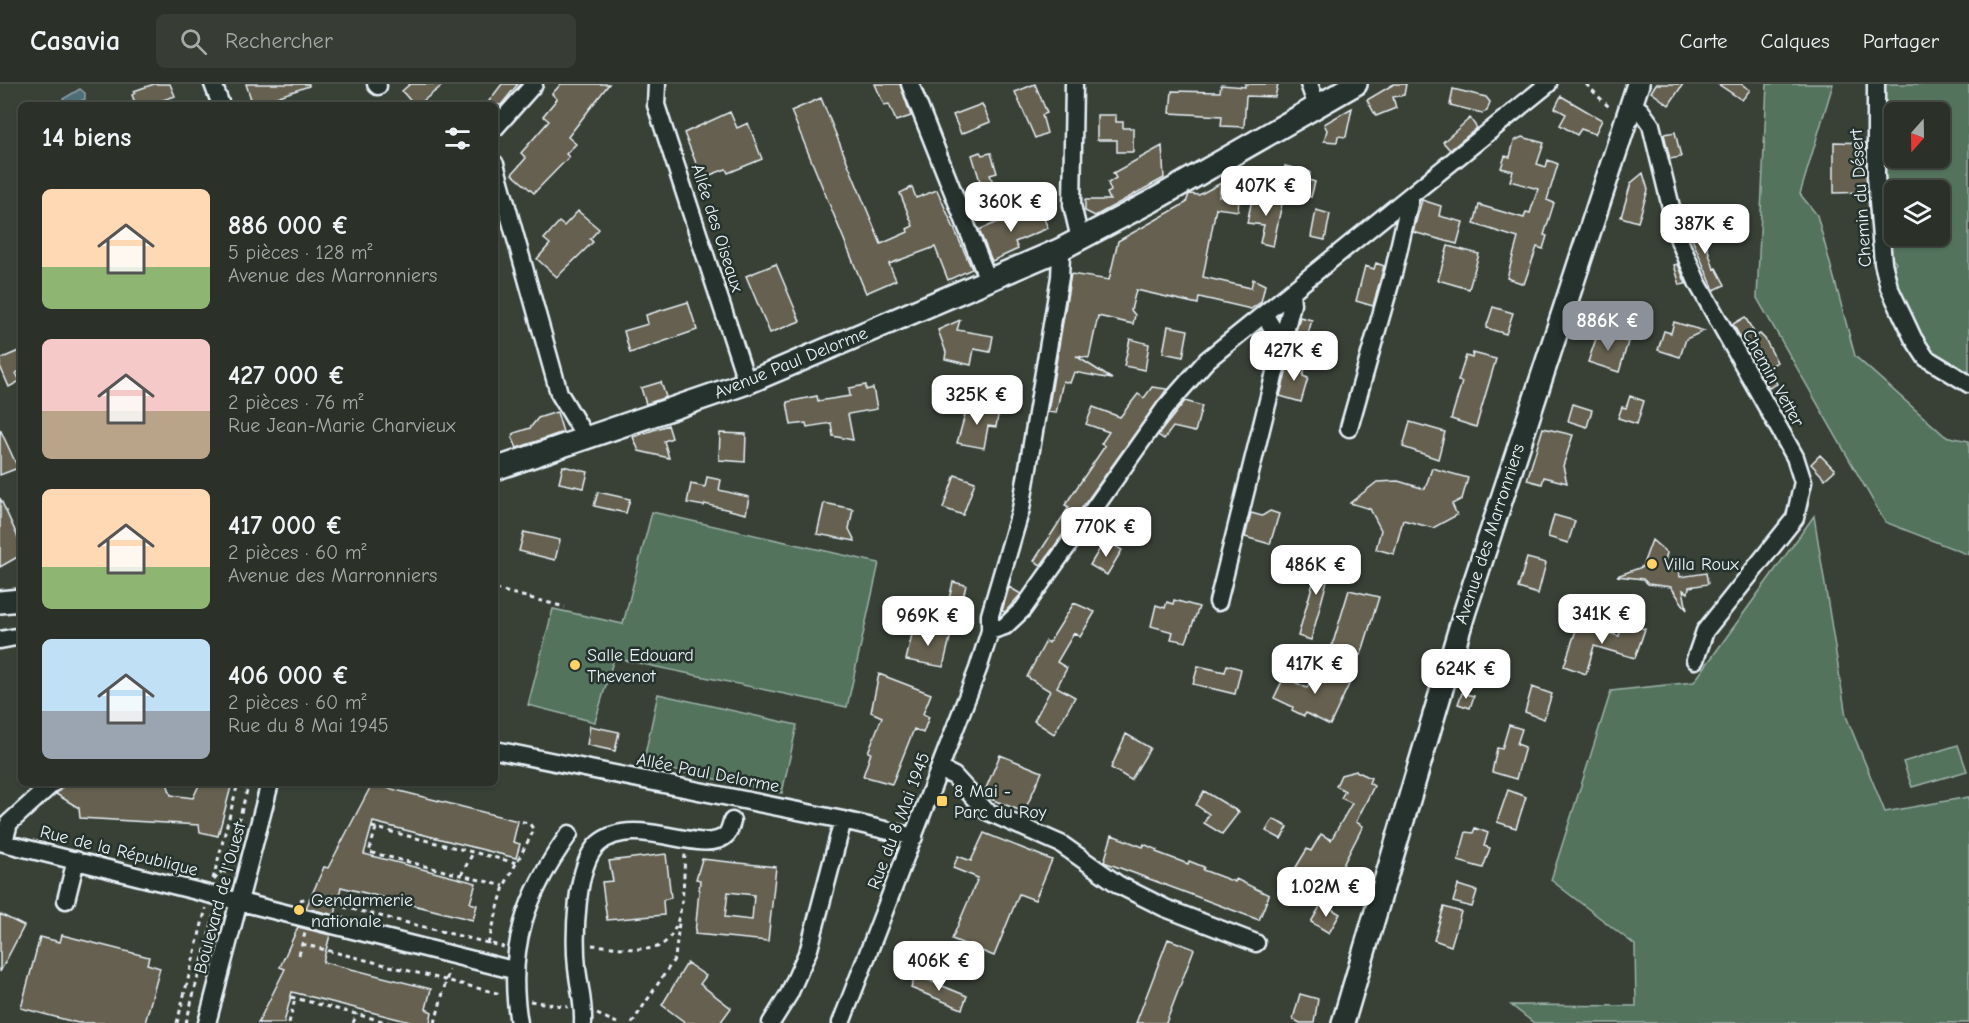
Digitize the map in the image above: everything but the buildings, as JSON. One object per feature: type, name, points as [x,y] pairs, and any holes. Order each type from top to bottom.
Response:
[{"type":"main road","name":"Avenue Paul Delorme","points":[[498,468],[747,383],[1059,250],[1152,201],[1356,84]]},
{"type":"main road","name":"Avenue des Marronniers","points":[[1344,1023],[1464,614],[1628,96]]},
{"type":"main road","points":[[0,602],[18,600]]},
{"type":"street","points":[[213,84],[220,102]]},
{"type":"street","points":[[498,125],[534,84]]},
{"type":"street","name":"Allée des Oiseaux","points":[[657,84],[656,105],[747,383]]},
{"type":"street","points":[[910,84],[988,280]]},
{"type":"street","points":[[1074,84],[1072,205],[1080,239]]},
{"type":"street","points":[[1309,84],[1317,106]]},
{"type":"street","points":[[990,631],[1005,626],[1023,609],[1165,408],[1207,360],[1548,84]]},
{"type":"street","name":"Chemin du Désert","points":[[1876,84],[1876,176],[1883,263],[1889,287],[1913,338],[1926,358],[1969,384]]},
{"type":"street","name":"Chemin Vetter","points":[[1628,96],[1651,125],[1679,240],[1698,284],[1795,457],[1803,482],[1795,518],[1705,631],[1695,660]]},
{"type":"street","points":[[498,175],[559,393],[586,438]]},
{"type":"street","points":[[1349,428],[1394,270],[1411,195]]},
{"type":"street","name":"Rue du 8 Mai 1945","points":[[841,1023],[978,669],[990,631],[990,615],[1021,509],[1060,277],[1059,250]]},
{"type":"street","points":[[1218,602],[1292,304],[1291,293]]},
{"type":"street","points":[[1214,573],[1275,332],[1264,314]]},
{"type":"street","points":[[0,640],[18,637]]},
{"type":"street","name":"Allée Paul Delorme","points":[[498,751],[843,820],[914,837]]},
{"type":"street","points":[[939,769],[954,776],[986,811],[1061,844],[1119,885],[1165,908],[1256,943]]},
{"type":"street","points":[[2,842],[9,823],[50,786]]},
{"type":"street","name":"Boulevard de l'Ouest","points":[[207,1023],[269,786]]},
{"type":"street","points":[[771,1023],[789,994],[809,949],[843,820]]},
{"type":"street","points":[[583,1015],[575,944],[581,889],[588,857],[599,843],[615,833],[634,830],[700,841],[718,839],[727,834],[732,821]]},
{"type":"street","points":[[519,1023],[513,970],[525,913],[536,886],[569,834]]},
{"type":"street","name":"Rue de la République","points":[[2,842],[513,970]]},
{"type":"street","points":[[66,900],[76,860]]},
{"type":"path","points":[[1586,84],[1613,111],[1628,96]]},
{"type":"path","points":[[498,590],[565,607]]},
{"type":"path","points":[[488,944],[504,886],[534,830],[529,823],[519,821]]},
{"type":"path","points":[[504,886],[369,852],[374,828],[517,863]]},
{"type":"path","points":[[632,1023],[675,958],[686,839]]},
{"type":"path","points":[[461,875],[474,852]]},
{"type":"path","points":[[203,878],[213,880],[227,865],[247,870]]},
{"type":"path","points":[[317,901],[517,951]]},
{"type":"path","points":[[575,944],[656,947],[667,940],[680,921]]},
{"type":"path","points":[[435,1023],[457,936]]},
{"type":"path","points":[[302,944],[559,1007],[583,1015]]},
{"type":"path","points":[[289,1023],[293,998],[390,1023]]},
{"type":"path","points":[[353,1023],[357,1014]]},
{"type":"green space","points":[[1767,84],[1833,84],[1800,194],[1817,215],[1855,356],[1945,436],[1969,441],[1969,555],[1885,522],[1757,298]]},
{"type":"green space","points":[[1882,84],[1969,84],[1969,374],[1946,364],[1931,351],[1915,330],[1898,293],[1892,269],[1896,263],[1889,255],[1888,246],[1950,246],[1950,180],[1884,180],[1884,182],[1881,139]]},
{"type":"green space","points":[[652,512],[879,563],[847,707],[614,658],[595,722],[528,705],[553,609],[623,624]]},
{"type":"green space","points":[[1814,516],[1846,716],[1885,812],[1969,797],[1969,1023],[1534,1023],[1511,1005],[1636,1006],[1635,945],[1551,880],[1611,691],[1694,682]]},
{"type":"green space","points":[[658,694],[797,725],[782,793],[643,764]]},
{"type":"green space","points":[[1958,745],[1967,771],[1912,787],[1903,762]]},
{"type":"water","points":[[80,89],[85,93],[85,99],[79,102],[64,102],[63,99]]},
{"type":"water","points":[[966,378],[988,382],[986,393],[964,389]]},
{"type":"place","name":"Villa Roux","points":[[1652,564]]},
{"type":"place","name":"Salle Edouard Thevenot","points":[[575,665]]},
{"type":"place","name":"8 Mai - Parc du Roy","points":[[942,801]]},
{"type":"place","name":"Gendarmerie nationale","points":[[299,910]]}]
